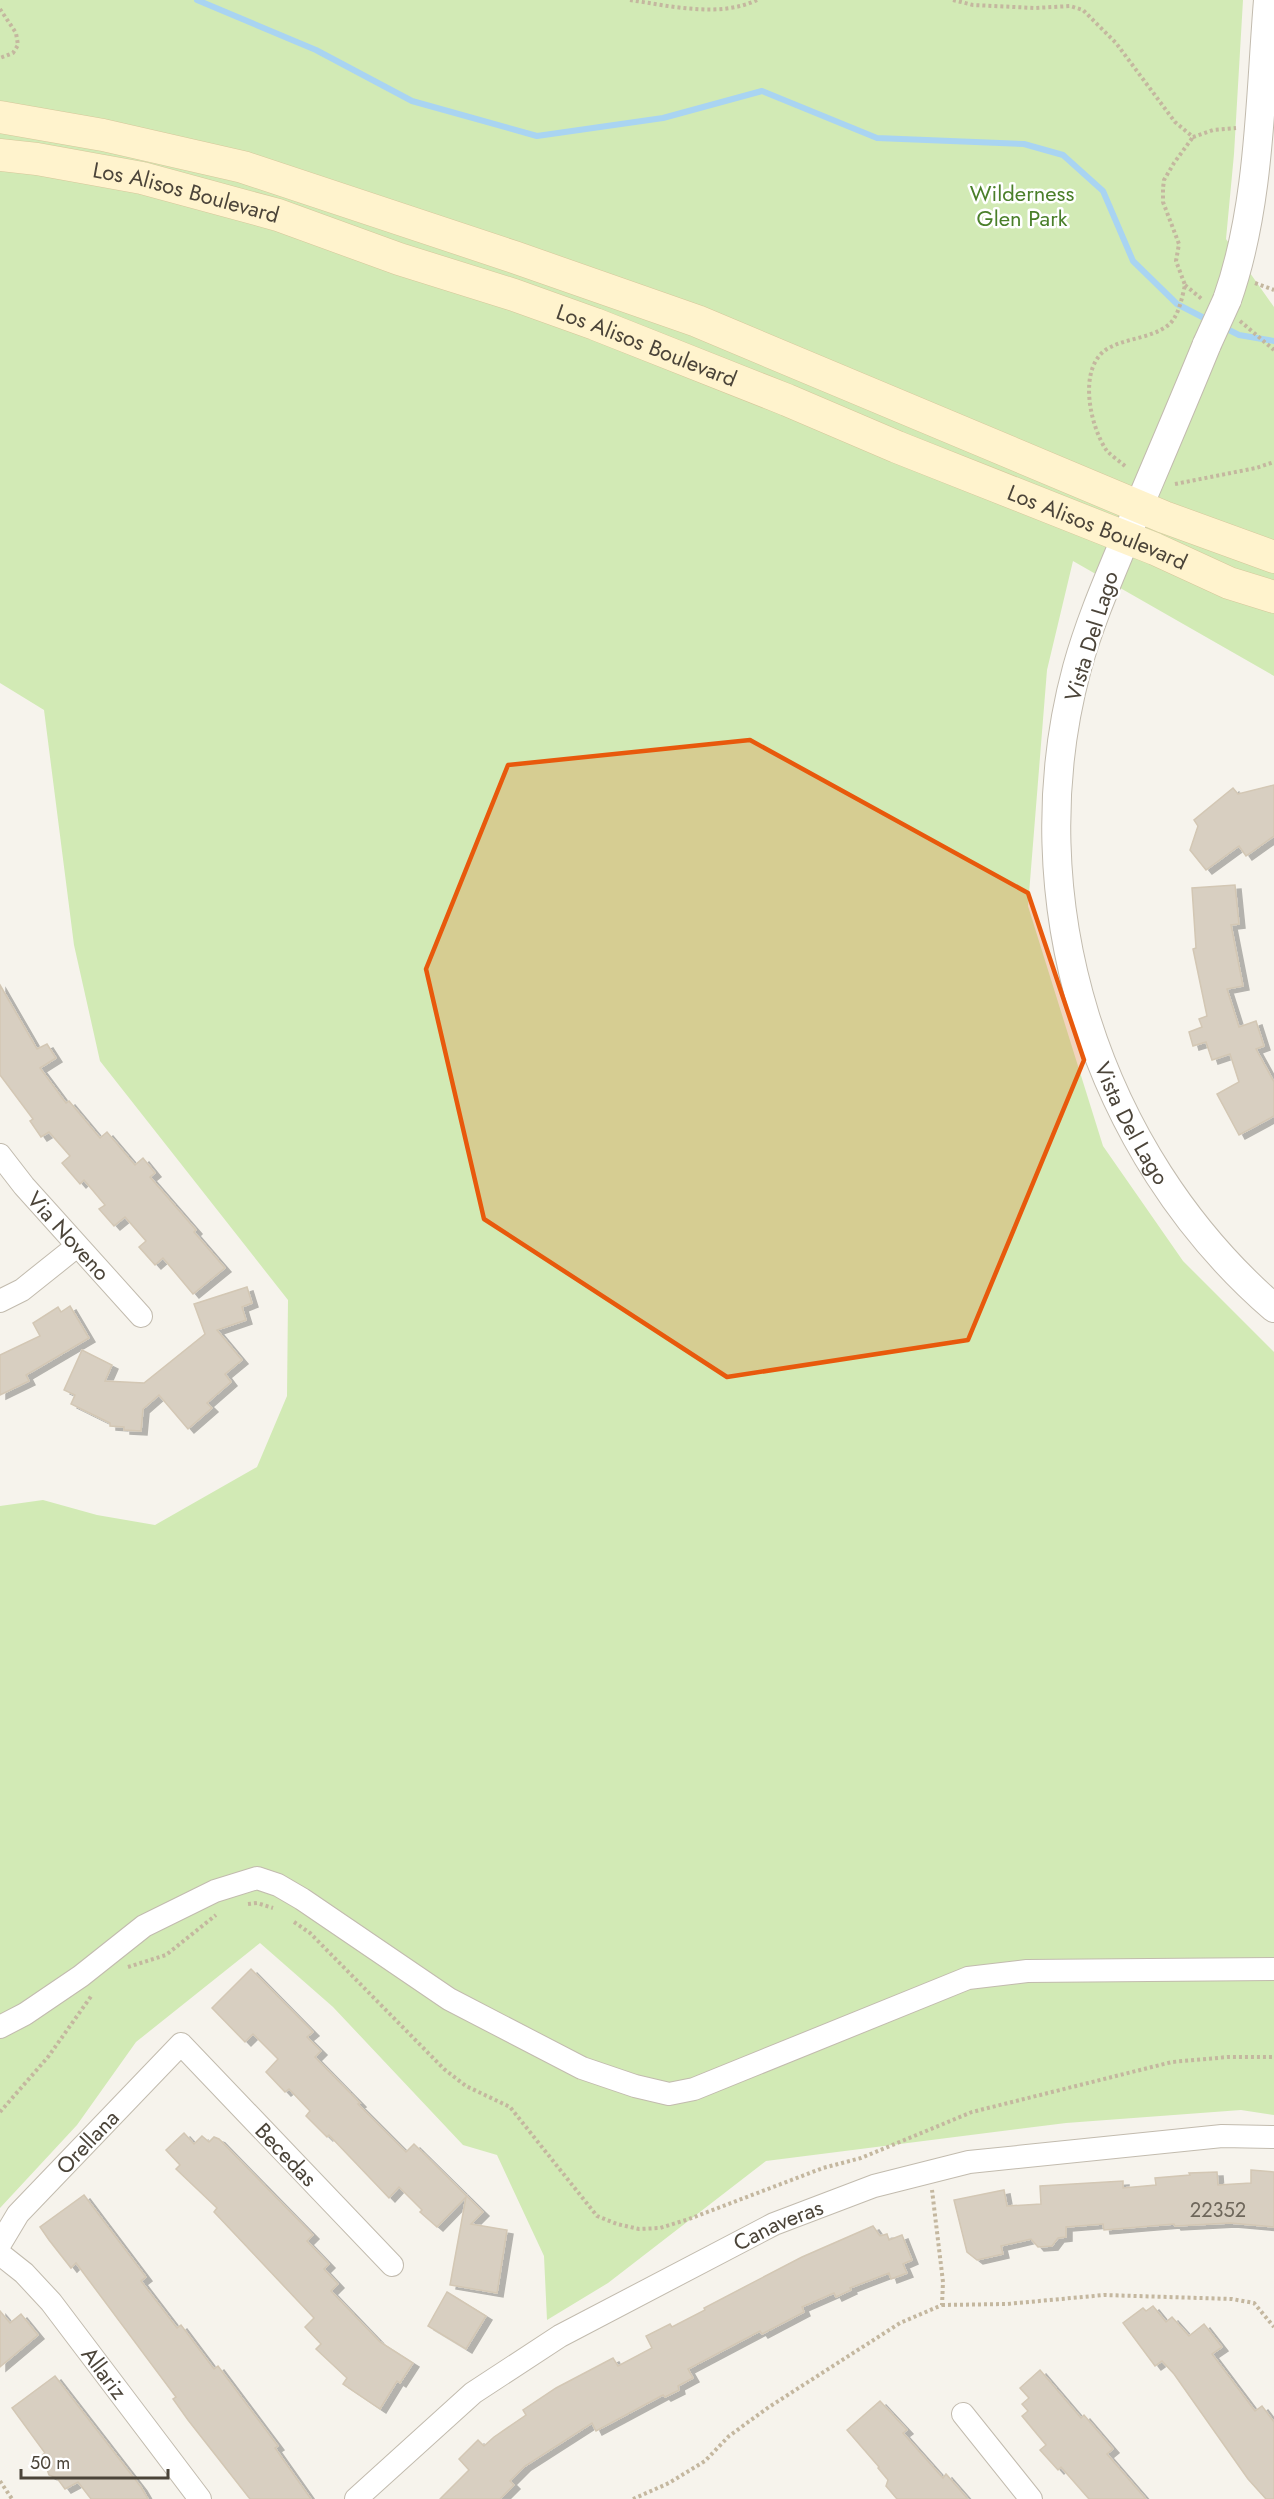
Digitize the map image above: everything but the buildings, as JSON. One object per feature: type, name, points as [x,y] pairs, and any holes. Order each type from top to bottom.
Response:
[{"type":"main road","name":"Los Alisos Boulevard","points":[[0,117],[103,135],[243,167],[514,257],[697,321],[1164,517],[1274,557]]},
{"type":"main road","name":"Los Alisos Boulevard","points":[[0,155],[37,159],[142,178],[278,215],[399,259],[514,295],[595,324],[1126,538],[1229,583],[1274,597]]},
{"type":"street","name":"Vista Del Lago","points":[[1268,0],[1262,143],[1244,246],[1227,300],[1113,564],[1077,669],[1062,748],[1057,794],[1056,846],[1067,945],[1080,1004],[1096,1054],[1133,1132],[1186,1215],[1228,1264],[1274,1308]]},
{"type":"street","name":"Via Noveno","points":[[0,1155],[24,1186],[141,1316]]},
{"type":"street","points":[[0,1301],[22,1290],[77,1246]]},
{"type":"street","points":[[0,2027],[25,2014],[81,1976],[144,1926],[215,1891],[258,1878],[278,1885],[302,1899],[448,1999],[582,2068],[635,2086],[669,2094],[694,2089],[968,1978],[1027,1971],[1274,1970]]},
{"type":"street","name":"Orellana","points":[[0,2244],[18,2214],[181,2044]]},
{"type":"street","name":"Becedas","points":[[181,2044],[392,2265]]},
{"type":"street","name":"Canaveras","points":[[356,2499],[473,2393],[560,2336],[774,2224],[874,2186],[969,2162],[1222,2136],[1274,2137]]},
{"type":"street","name":"Allariz","points":[[0,2254],[24,2273],[51,2302],[200,2499]]},
{"type":"street","points":[[963,2414],[1031,2499]]},
{"type":"path","points":[[630,0],[704,10],[731,9],[757,0]]},
{"type":"path","points":[[954,0],[973,5],[1035,8],[1070,6],[1083,10],[1116,43],[1175,122],[1193,137]]},
{"type":"path","points":[[0,9],[16,33],[18,45],[13,53],[0,58]]},
{"type":"path","points":[[1125,466],[1108,451],[1094,423],[1088,407],[1091,376],[1105,350],[1168,326],[1183,295],[1185,285],[1176,261],[1179,244],[1163,202],[1164,180],[1184,147],[1193,137],[1221,129],[1262,143]]},
{"type":"path","points":[[1263,286],[1274,290]]},
{"type":"path","points":[[1254,332],[1272,348]]},
{"type":"path","points":[[1175,484],[1256,468],[1274,462]]},
{"type":"path","points":[[932,2190],[943,2282],[942,2305]]},
{"type":"path","points":[[633,2499],[669,2483],[705,2461],[729,2436],[769,2407],[900,2323],[942,2305],[1007,2304],[1104,2295],[1232,2300],[1254,2304],[1274,2327]]},
{"type":"path","points":[[0,2481],[12,2499]]},
{"type":"highlighted area","points":[[750,740],[1028,893],[1084,1060],[968,1340],[727,1377],[484,1219],[426,969],[508,765]]},
{"type":"green space","name":"Wilderness Glen Park","points":[[0,0],[1243,0],[1234,154],[1226,239],[1274,307],[1274,676],[1073,561],[1047,670],[1028,906],[1103,1146],[1183,1261],[1274,1352],[1274,2115],[1241,2110],[1066,2123],[766,2161],[608,2283],[547,2320],[544,2256],[497,2155],[463,2145],[333,2007],[260,1943],[136,2042],[77,2125],[0,2208],[0,1506],[43,1500],[97,1515],[155,1525],[257,1467],[287,1396],[288,1300],[100,1061],[74,945],[44,710],[0,683]]},
{"type":"waterway","points":[[197,0],[316,50],[412,101],[537,136],[663,118],[762,91],[877,138],[1024,144],[1063,155],[1103,191],[1133,261],[1177,304],[1208,320]]},
{"type":"waterway","points":[[1223,327],[1239,335],[1274,341]]}]
